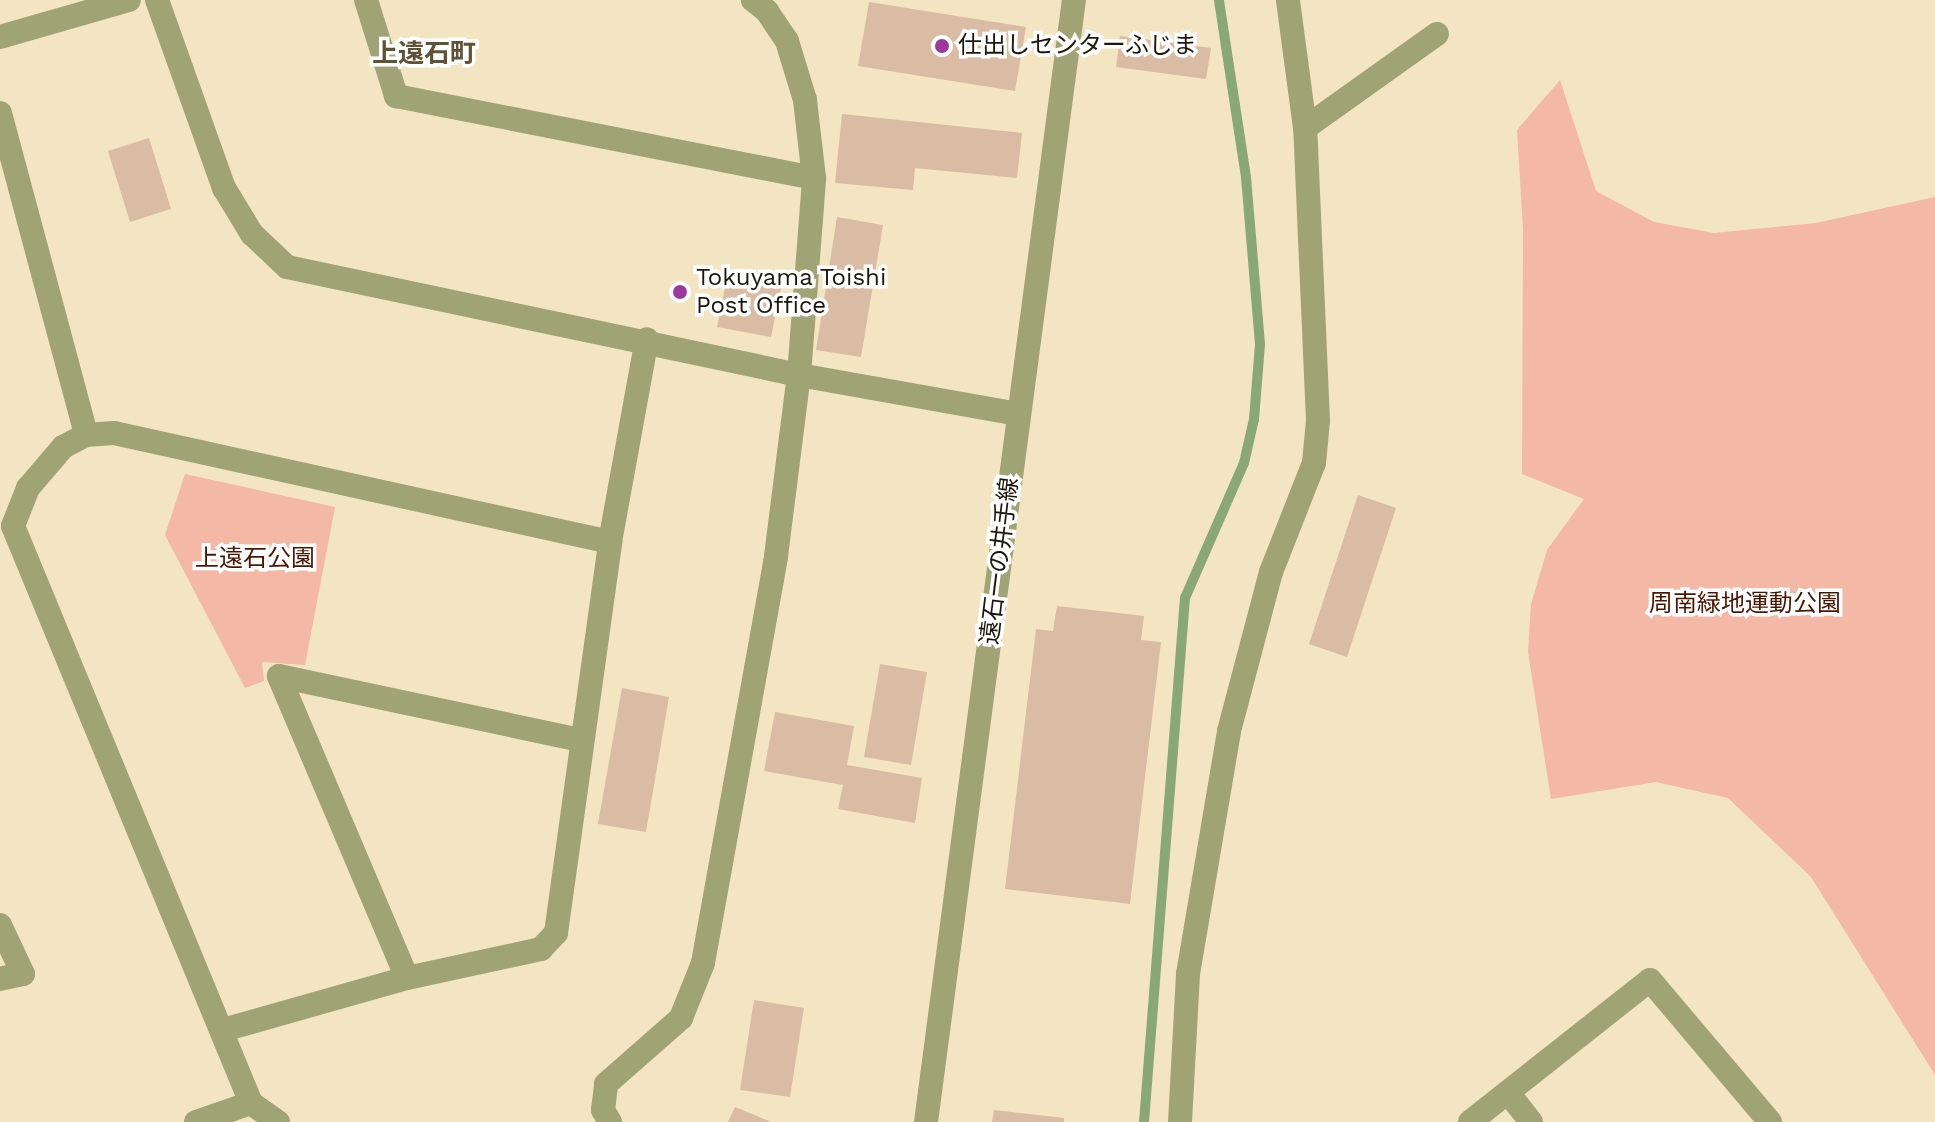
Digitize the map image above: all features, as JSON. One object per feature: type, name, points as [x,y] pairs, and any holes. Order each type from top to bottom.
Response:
[{"type":"street","points":[[0,37],[129,0]]},
{"type":"street","points":[[157,0],[224,188],[252,234],[287,267],[647,339],[799,375],[1018,414]]},
{"type":"street","points":[[366,0],[396,96],[814,178]]},
{"type":"street","points":[[610,1122],[603,1110],[606,1084],[681,1018],[703,963],[776,556],[799,375],[814,178],[805,100],[787,41],[753,0]]},
{"type":"street","name":"遠石一の井手線","points":[[926,1122],[1074,0]]},
{"type":"street","points":[[1180,1122],[1188,974],[1229,731],[1271,572],[1314,463],[1315,290],[1305,128],[1288,0]]},
{"type":"street","points":[[1305,128],[1437,34]]},
{"type":"street","points":[[0,113],[86,435]]},
{"type":"street","points":[[223,1030],[407,978],[541,949],[556,933],[580,740],[610,542],[647,339]]},
{"type":"street","points":[[278,1122],[251,1103],[223,1030],[7,527],[28,488],[63,447],[86,435],[114,433],[610,542]]},
{"type":"street","points":[[407,978],[279,676],[580,740]]},
{"type":"street","points":[[0,925],[23,974],[0,979]]},
{"type":"street","points":[[1470,1122],[1510,1095],[1650,980],[1770,1122]]},
{"type":"street","points":[[1510,1095],[1531,1122]]},
{"type":"street","points":[[196,1122],[251,1103]]},
{"type":"green space","name":"周南緑地運動公園","points":[[1560,80],[1596,191],[1654,222],[1714,233],[1816,223],[1935,197],[1935,1075],[1811,877],[1728,798],[1656,782],[1551,799],[1528,652],[1531,604],[1547,550],[1584,499],[1522,474],[1523,229],[1517,130]]},
{"type":"green space","name":"上遠石公園","points":[[185,474],[335,507],[305,665],[262,662],[264,681],[245,688],[165,535]]},
{"type":"building","name":"仕出しセンターふじま","points":[[869,2],[1026,27],[1015,91],[858,66]]},
{"type":"building","points":[[1120,36],[1211,48],[1206,79],[1116,67]]},
{"type":"building","points":[[842,114],[1022,133],[1017,178],[915,168],[913,190],[835,183]]},
{"type":"building","points":[[149,138],[171,209],[130,222],[108,151]]},
{"type":"building","points":[[837,217],[883,225],[861,357],[816,350]]},
{"type":"building","points":[[728,273],[782,284],[771,337],[717,327]]},
{"type":"building","points":[[1358,495],[1396,508],[1347,657],[1309,644]]},
{"type":"building","points":[[1057,606],[1144,616],[1141,640],[1161,642],[1130,904],[1005,889],[1036,629],[1053,631]]},
{"type":"building","points":[[880,664],[927,672],[911,765],[864,757]]},
{"type":"building","points":[[622,688],[669,697],[646,832],[598,824]]},
{"type":"building","points":[[775,712],[854,726],[847,765],[922,778],[915,823],[838,809],[843,785],[764,771]]},
{"type":"building","points":[[754,1000],[804,1008],[790,1097],[740,1090]]},
{"type":"building","points":[[735,1107],[771,1122],[728,1122]]},
{"type":"building","points":[[994,1110],[1064,1118],[1064,1122],[992,1122]]},
{"type":"waterway","points":[[1144,1122],[1185,598],[1244,463],[1254,419],[1260,344],[1246,177],[1219,0]]},
{"type":"place","name":"仕出しセンターふじま","points":[[942,46]]},
{"type":"place","name":"Tokuyama Toishi Post Office","points":[[680,292]]},
{"type":"district","name":"上遠石町","points":[[424,54]]}]
